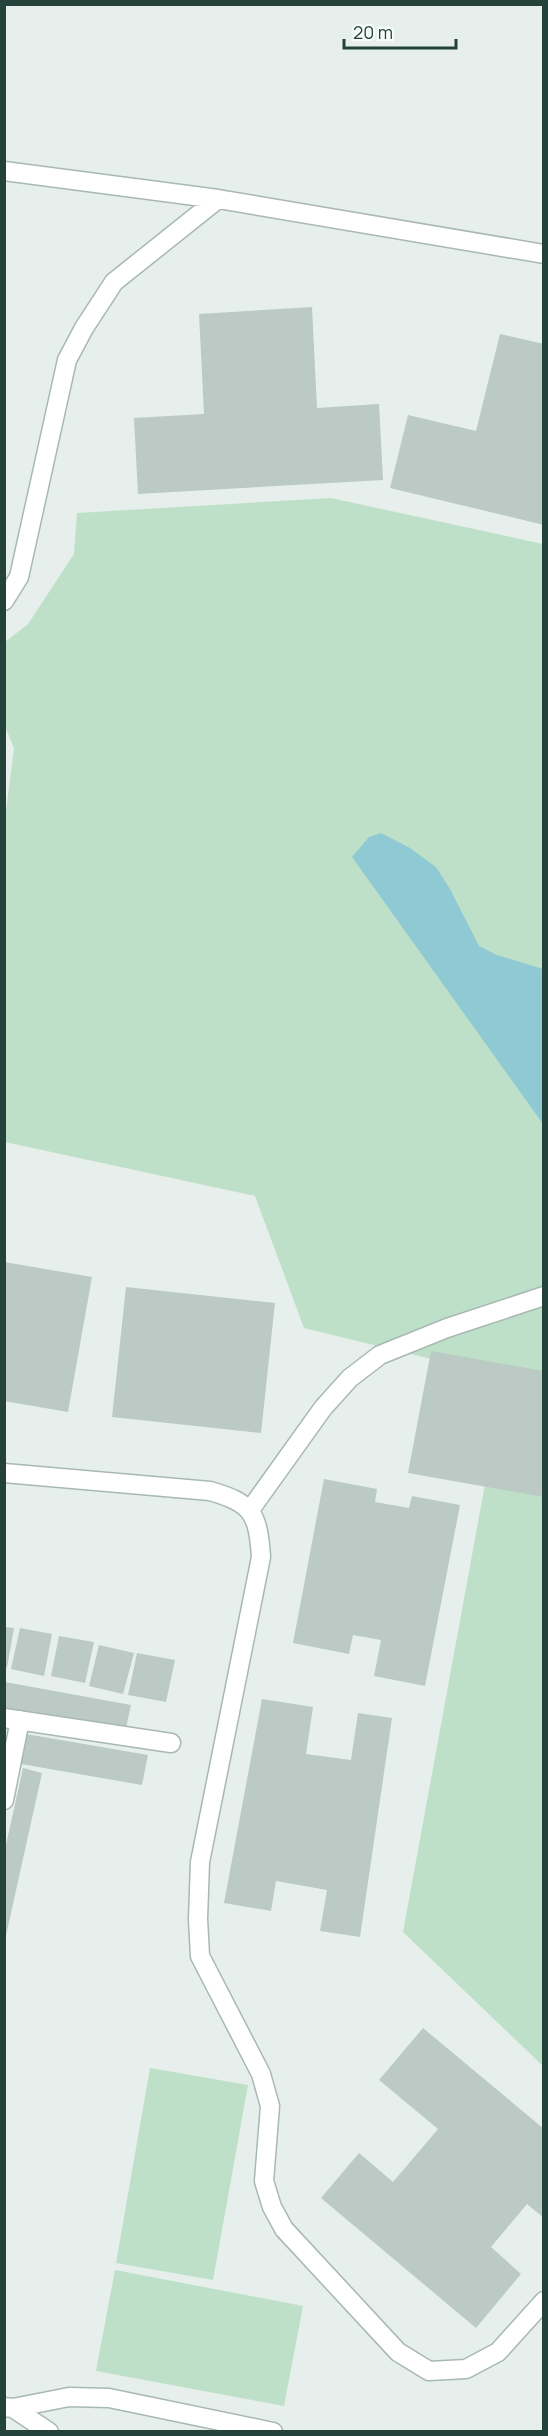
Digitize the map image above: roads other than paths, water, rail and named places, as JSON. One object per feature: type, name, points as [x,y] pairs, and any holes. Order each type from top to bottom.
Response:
[{"type":"street","points":[[4,171],[218,199],[543,254]]},
{"type":"street","points":[[4,601],[19,577],[68,360],[84,328],[114,282],[218,199]]},
{"type":"street","points":[[250,1510],[323,1408],[350,1378],[380,1355],[447,1328],[543,1296]]},
{"type":"street","points":[[4,1473],[210,1491],[232,1497],[250,1510],[260,1530],[261,1557],[200,1862],[198,1919],[200,1956],[261,2074],[270,2106],[264,2181],[272,2206],[284,2229],[398,2352],[429,2371],[466,2369],[498,2352],[543,2301]]},
{"type":"street","points":[[4,1800],[12,1719],[171,1743]]},
{"type":"street","points":[[9,2408],[69,2397],[109,2398],[273,2432]]},
{"type":"street","points":[[9,2408],[49,2432]]},
{"type":"water","points":[[381,833],[410,848],[436,867],[479,946],[497,955],[543,969],[543,1124],[352,857],[369,837]]}]
